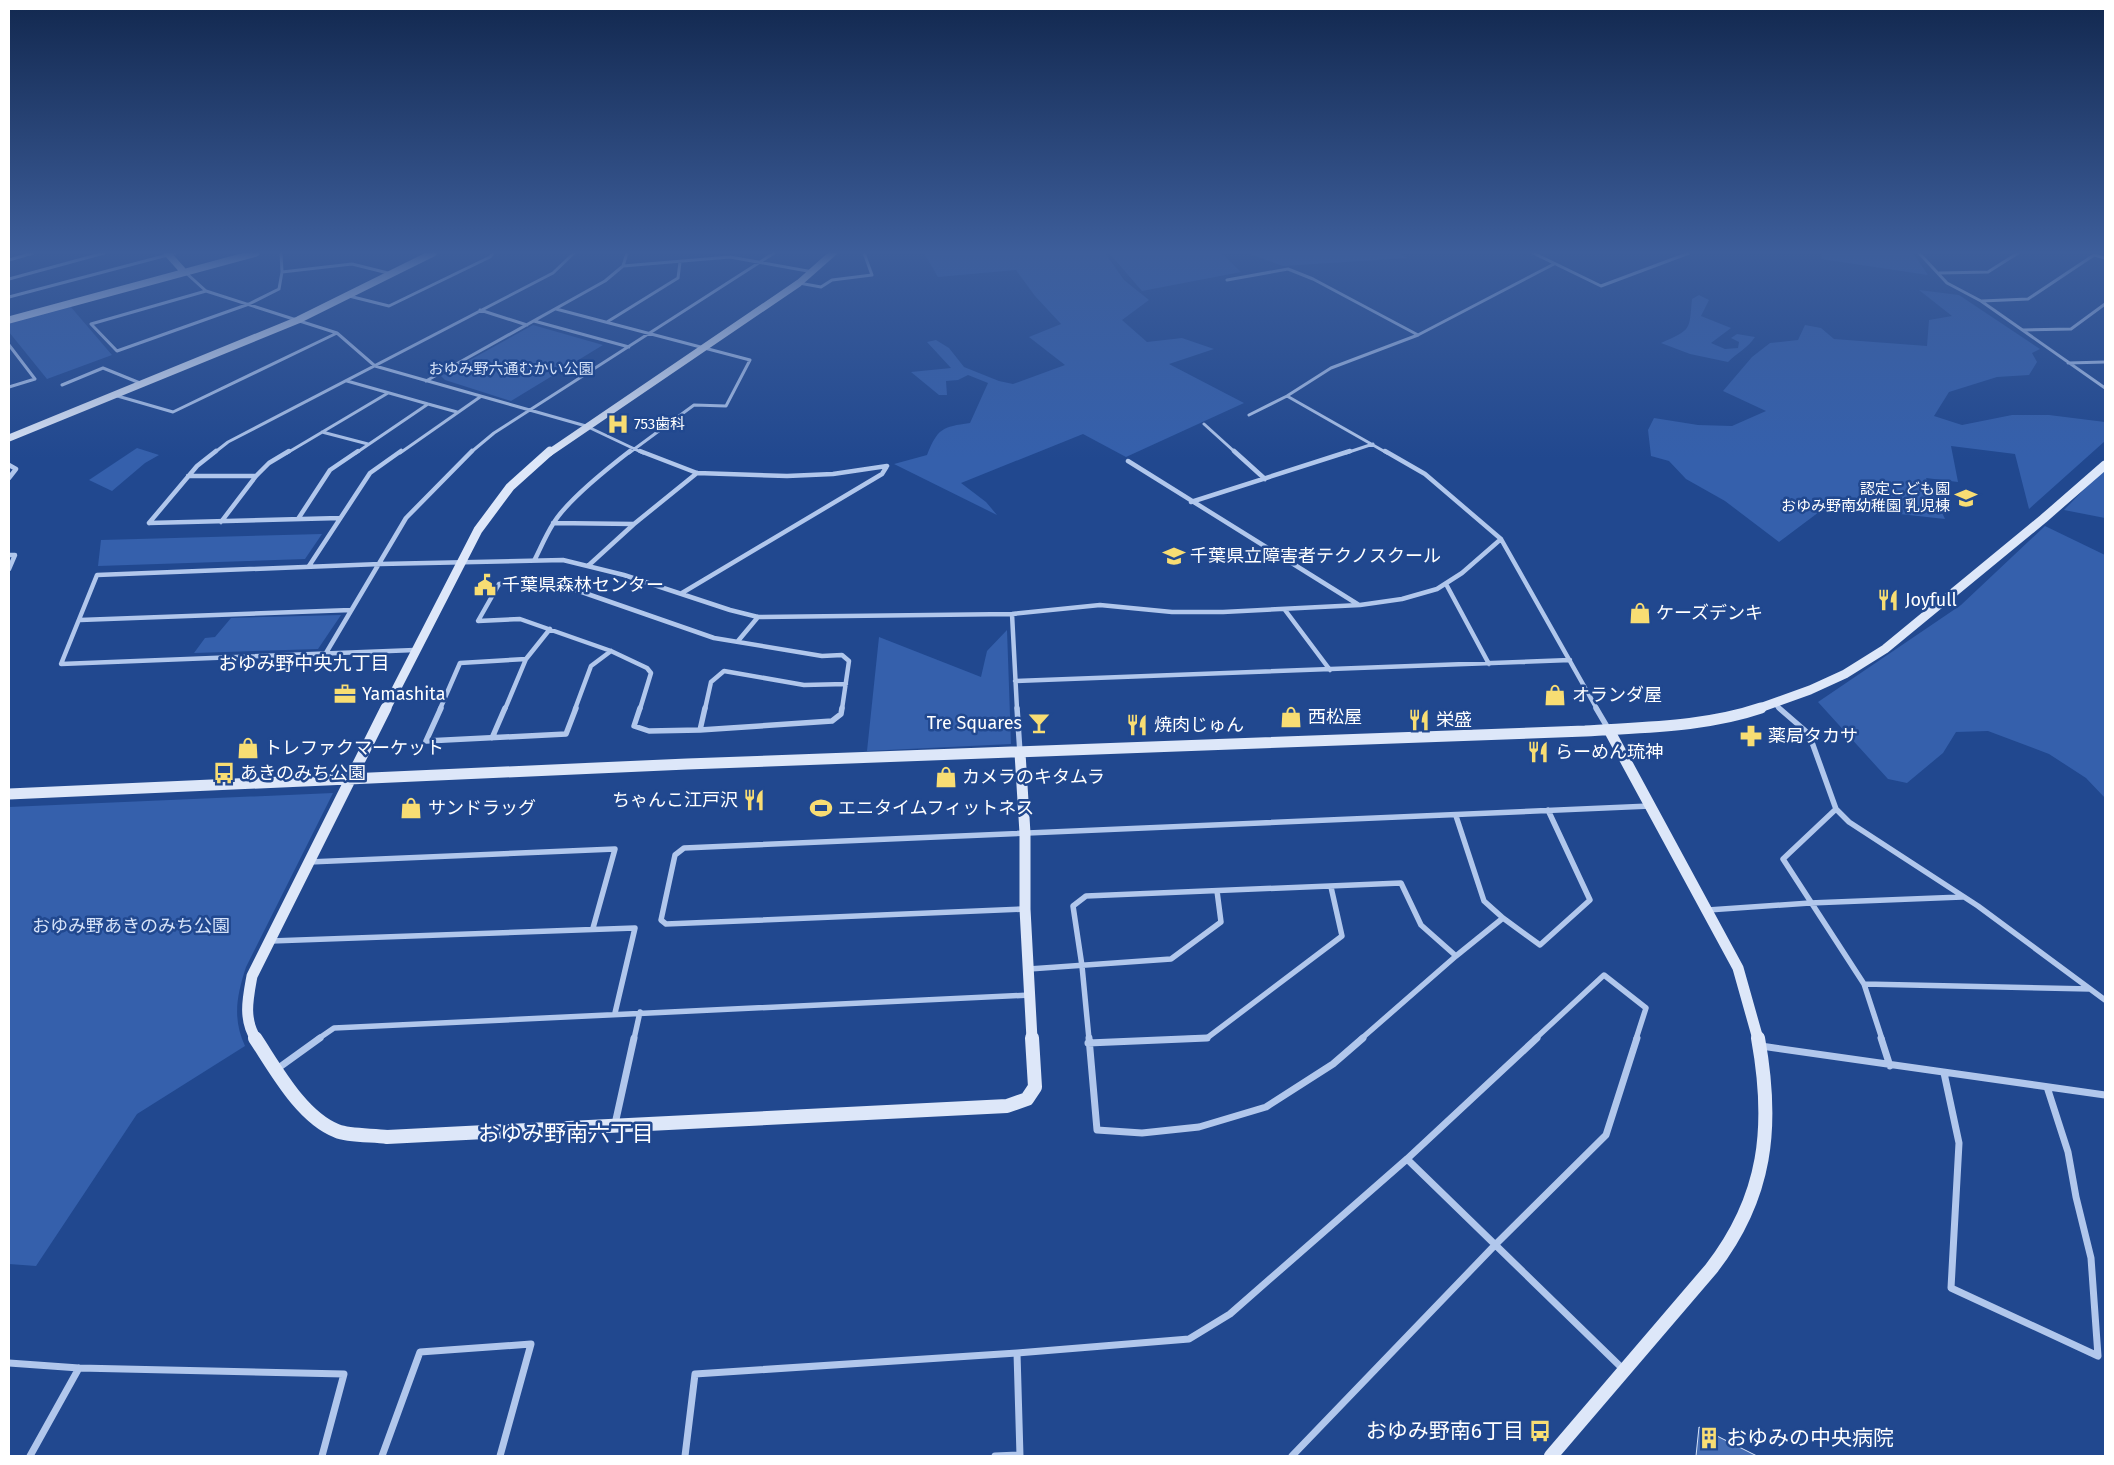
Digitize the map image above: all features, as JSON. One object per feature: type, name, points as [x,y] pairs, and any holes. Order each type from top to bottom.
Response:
[{"type":"street","points":[[101,321],[92,324],[117,352],[201,321]]},
{"type":"street","points":[[9,438],[295,321]]},
{"type":"street","points":[[302,321],[338,333],[375,366],[586,426],[634,449],[697,473],[787,476],[833,474],[887,466],[882,474],[682,594]]},
{"type":"street","points":[[340,518],[149,523],[197,466],[228,442],[459,321]]},
{"type":"street","points":[[516,321],[527,325]]},
{"type":"street","points":[[426,381],[533,321]]},
{"type":"street","points":[[535,321],[629,347]]},
{"type":"street","points":[[326,653],[406,518],[461,460],[494,434],[668,321]]},
{"type":"street","points":[[743,321],[545,455],[510,487],[478,530],[415,650],[252,976],[246,1008],[251,1032],[276,1070],[308,1112],[337,1131],[388,1138],[615,1124],[1007,1106],[1027,1099],[1035,1087],[1025,909],[1025,833],[1012,614]]},
{"type":"street","points":[[1393,321],[1418,335]]},
{"type":"street","points":[[1249,415],[1287,396],[1330,368],[1418,335],[1444,321]]},
{"type":"street","points":[[2010,321],[2105,388]]},
{"type":"street","points":[[2022,330],[2071,329],[2081,321]]},
{"type":"street","points":[[535,559],[553,523],[606,469],[694,405],[726,406],[750,360],[607,322]]},
{"type":"street","points":[[113,395],[173,412],[338,333]]},
{"type":"street","points":[[9,345],[36,379],[9,387]]},
{"type":"street","points":[[2068,363],[2105,362]]},
{"type":"street","points":[[62,385],[103,368],[140,383]]},
{"type":"street","points":[[347,381],[457,412]]},
{"type":"street","points":[[221,522],[256,476],[269,463],[388,392]]},
{"type":"street","points":[[1287,396],[1425,474],[1501,539],[1609,730],[1738,968],[1760,1046],[1767,1106],[1764,1139],[1757,1181],[1744,1219],[1721,1257],[1627,1372],[1551,1456]]},
{"type":"street","points":[[309,566],[370,473],[480,397]]},
{"type":"street","points":[[298,519],[330,470],[428,404]]},
{"type":"street","points":[[1204,424],[1265,478]]},
{"type":"street","points":[[322,432],[368,444]]},
{"type":"street","points":[[1190,502],[1373,444]]},
{"type":"street","points":[[1128,461],[1190,502],[1360,605]]},
{"type":"street","points":[[9,465],[16,469],[9,478]]},
{"type":"street","points":[[10,794],[707,763],[1609,730],[1684,724],[1734,717],[1810,690],[1845,674],[1885,649],[2042,520],[2105,465]]},
{"type":"street","points":[[588,565],[634,524],[697,473]]},
{"type":"street","points":[[188,476],[256,476]]},
{"type":"street","points":[[553,523],[634,524]]},
{"type":"street","points":[[415,650],[61,664],[97,575],[535,559],[563,560],[588,565],[742,615],[758,617],[1012,614],[1100,605],[1172,612],[1223,612],[1360,605],[1420,595],[1446,584],[1501,539]]},
{"type":"street","points":[[9,555],[15,555],[9,569]]},
{"type":"street","points":[[553,582],[714,638],[822,656],[842,655],[849,661],[841,714],[832,722],[700,730],[649,731],[634,726],[651,673],[647,668],[550,629],[520,619],[478,621],[499,584],[553,582]]},
{"type":"street","points":[[1446,584],[1489,664]]},
{"type":"street","points":[[80,620],[351,610]]},
{"type":"street","points":[[1285,610],[1330,670]]},
{"type":"street","points":[[738,641],[758,617]]},
{"type":"street","points":[[492,738],[526,659],[550,629]]},
{"type":"street","points":[[526,659],[460,663],[426,741],[566,734],[591,666],[611,652]]},
{"type":"street","points":[[1015,681],[1570,660]]},
{"type":"street","points":[[700,730],[711,682],[724,671],[804,685],[846,684]]},
{"type":"street","points":[[1774,703],[1809,734],[1836,809],[1849,822],[1978,906],[2105,1000]]},
{"type":"street","points":[[1025,909],[666,924],[661,920],[676,854],[684,848],[1456,816],[1650,806]]},
{"type":"street","points":[[1836,809],[1783,859],[1864,984],[1890,1066]]},
{"type":"street","points":[[1456,816],[1484,901],[1503,918],[1540,945],[1590,900],[1548,810]]},
{"type":"street","points":[[308,862],[615,849],[593,928]]},
{"type":"street","points":[[1456,956],[1421,925],[1401,883],[1086,896],[1073,906],[1082,966],[1096,1130],[1142,1133],[1199,1127],[1266,1107],[1333,1064],[1456,956],[1503,918]]},
{"type":"street","points":[[1088,1043],[1207,1038],[1342,936],[1331,887]]},
{"type":"street","points":[[1029,969],[1171,959],[1221,922],[1217,891]]},
{"type":"street","points":[[1708,910],[1810,903],[1962,897]]},
{"type":"street","points":[[270,941],[635,928],[616,1013]]},
{"type":"street","points":[[685,1456],[696,1374],[1017,1353],[1189,1339],[1230,1314],[1407,1159],[1604,975],[1646,1008],[1606,1135],[1496,1244],[1292,1456]]},
{"type":"street","points":[[1864,984],[2090,989]]},
{"type":"street","points":[[276,1070],[334,1028],[616,1013],[1030,995]]},
{"type":"street","points":[[615,1124],[640,1012]]},
{"type":"street","points":[[1760,1046],[2105,1096]]},
{"type":"street","points":[[1944,1073],[1959,1143],[1950,1288],[2098,1356],[2090,1258],[2068,1152],[2047,1087]]},
{"type":"street","points":[[1407,1159],[1627,1372]]},
{"type":"street","points":[[382,1456],[420,1352],[531,1344],[500,1456]]},
{"type":"street","points":[[995,1456],[1020,1456],[1017,1353]]},
{"type":"street","points":[[9,1363],[79,1368],[344,1374],[322,1456]]},
{"type":"street","points":[[30,1456],[79,1368]]},
{"type":"green space","points":[[15,321],[83,321],[112,355],[47,379],[9,332],[9,323]]},
{"type":"green space","points":[[1059,321],[1124,321],[1147,342],[1182,338],[1214,349],[1169,364],[1244,403],[1126,457],[1083,434],[961,483],[986,502],[997,515],[894,464],[927,455],[934,439],[942,430],[970,423],[988,383],[968,375],[958,380],[946,381],[947,395],[939,395],[911,372],[951,368],[927,342],[936,340],[949,348],[964,367],[999,381],[1013,384],[1065,365],[1029,337],[1061,324]]},
{"type":"green space","points":[[1689,321],[1714,321],[1731,328],[1711,343],[1725,349],[1738,348],[1739,342],[1731,338],[1737,334],[1755,337],[1728,362],[1690,354],[1661,343],[1684,331]]},
{"type":"green space","points":[[1929,321],[1999,321],[2040,349],[2032,353],[2037,362],[2029,375],[1997,377],[1949,392],[1934,416],[1962,425],[2012,415],[2049,415],[2105,422],[2105,441],[2029,509],[2015,454],[1951,446],[1958,482],[1926,478],[1945,519],[1827,506],[1779,542],[1725,501],[1686,479],[1669,461],[1651,456],[1648,430],[1654,418],[1698,425],[1732,426],[1766,411],[1723,391],[1752,357],[1770,343],[1798,340],[1805,325],[1821,328],[1834,339],[1927,346]]},
{"type":"green space","name":"おゆみ野六通むかい公園","points":[[533,325],[603,345],[511,401],[445,380],[441,376]]},
{"type":"green space","points":[[137,448],[159,455],[145,463],[112,491],[89,480]]},
{"type":"green space","points":[[2105,468],[2105,518],[2064,510],[2101,472]]},
{"type":"green space","points":[[2045,526],[2105,555],[2105,798],[2086,778],[2049,754],[1988,731],[1956,732],[1943,753],[1907,783],[1888,779],[1818,702],[1961,605]]},
{"type":"green space","points":[[322,534],[305,559],[98,566],[101,540]]},
{"type":"green space","points":[[341,615],[318,649],[194,653],[205,638],[215,637],[231,618]]},
{"type":"green space","points":[[1007,630],[1011,744],[867,751],[879,637],[981,677],[987,651]]},
{"type":"green space","name":"おゆみ野あきのみち公園","points":[[333,793],[246,967],[237,1006],[238,1026],[245,1046],[137,1114],[36,1266],[9,1264],[9,807]]},
{"type":"building","name":"おゆみの中央病院","points":[[1699,1427],[1757,1456],[1696,1456]]},
{"type":"place","name":"753歯科","points":[[618,424]]},
{"type":"place","name":"認定こども園 おゆみ野南幼稚園 乳児棟","points":[[1966,498]]},
{"type":"place","name":"千葉県立障害者テクノスクール","points":[[1174,556]]},
{"type":"place","name":"千葉県森林センター","points":[[485,585]]},
{"type":"place","name":"Joyfull","points":[[1888,600]]},
{"type":"place","name":"ケーズデンキ","points":[[1640,613]]},
{"type":"place","name":"Yamashita","points":[[345,694]]},
{"type":"place","name":"オランダ屋","points":[[1555,695]]},
{"type":"place","name":"西松屋","points":[[1291,717]]},
{"type":"place","name":"栄盛","points":[[1419,720]]},
{"type":"place","name":"Tre Squares","points":[[1039,723]]},
{"type":"place","name":"焼肉じゅん","points":[[1137,725]]},
{"type":"place","name":"薬局タカサ","points":[[1751,736]]},
{"type":"place","name":"トレファクマーケット","points":[[248,748]]},
{"type":"place","name":"らーめん琉神","points":[[1538,752]]},
{"type":"place","name":"あきのみち公園","points":[[224,773]]},
{"type":"place","name":"カメラのキタムラ","points":[[946,777]]},
{"type":"place","name":"ちゃんこ江戸沢","points":[[754,800]]},
{"type":"place","name":"サンドラッグ","points":[[411,808]]},
{"type":"place","name":"エニタイムフィットネス","points":[[821,808]]},
{"type":"place","name":"おゆみ野南6丁目","points":[[1540,1431]]},
{"type":"place","name":"おゆみの中央病院","points":[[1709,1438]]},
{"type":"district","name":"おゆみ野中央九丁目","points":[[304,663]]},
{"type":"district","name":"おゆみ野南六丁目","points":[[566,1133]]}]
